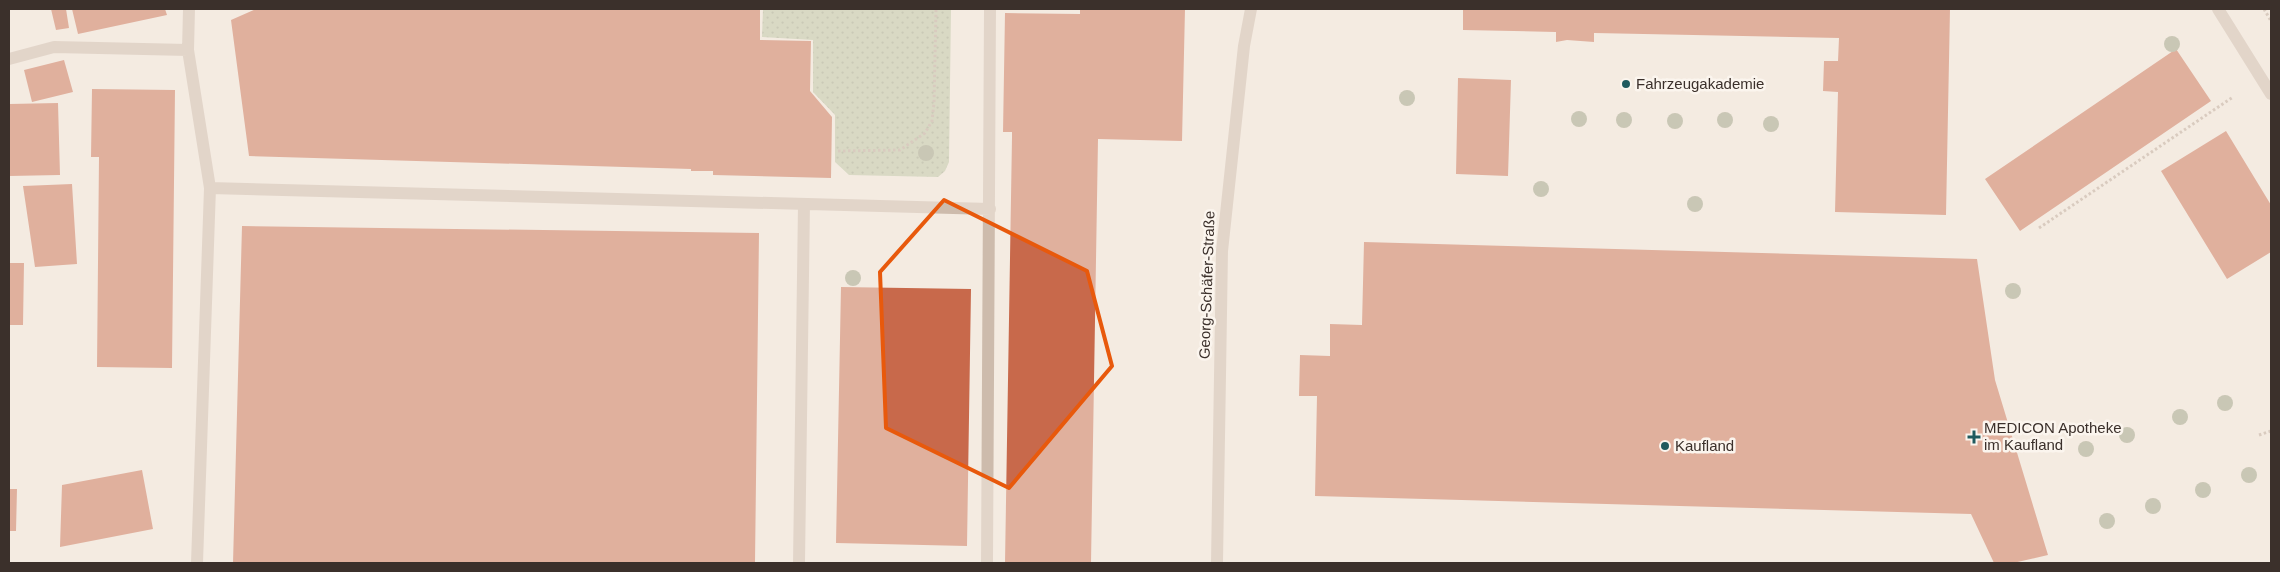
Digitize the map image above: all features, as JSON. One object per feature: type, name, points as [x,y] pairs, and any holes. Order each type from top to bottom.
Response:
[{"type":"street","points":[[189,9],[188,50],[210,188],[198,563]]},
{"type":"street","points":[[987,563],[990,9]]},
{"type":"street","name":"Georg-Schäfer-Straße","points":[[1217,563],[1222,251],[1244,46],[1250,9]]},
{"type":"street","points":[[2225,11],[2271,94]]},
{"type":"street","points":[[9,59],[54,47],[188,50]]},
{"type":"street","points":[[210,188],[990,209]]},
{"type":"street","points":[[799,563],[804,204]]},
{"type":"path","points":[[838,151],[900,150],[925,133],[932,121],[934,103],[936,9]]},
{"type":"path","points":[[2264,9],[2271,21]]},
{"type":"path","points":[[2039,228],[2233,97]]},
{"type":"path","points":[[2259,435],[2271,432]]},
{"type":"highlighted area","points":[[944,200],[1087,271],[1112,366],[1009,488],[886,428],[880,272]]},
{"type":"green space","points":[[763,9],[951,9],[949,162],[945,171],[938,177],[849,175],[835,162],[835,115],[813,92],[813,40],[762,37]]},
{"type":"building","points":[[51,9],[66,9],[69,28],[56,30]]},
{"type":"building","points":[[72,9],[165,9],[167,15],[78,34]]},
{"type":"building","points":[[256,9],[760,9],[760,40],[811,41],[810,91],[832,117],[831,178],[713,175],[713,171],[691,171],[691,169],[249,156],[231,20]]},
{"type":"building","points":[[1080,9],[1185,9],[1182,141],[1098,139],[1091,563],[1005,563],[1012,132],[1003,132],[1005,13],[1080,14]]},
{"type":"building","points":[[1463,9],[1950,9],[1946,215],[1835,212],[1838,92],[1823,91],[1824,61],[1838,61],[1839,38],[1594,33],[1594,42],[1567,40],[1556,42],[1556,32],[1463,30]]},
{"type":"building","points":[[2176,49],[2211,101],[2020,231],[1985,179]]},
{"type":"building","points":[[64,60],[73,92],[32,102],[24,70]]},
{"type":"building","points":[[1458,78],[1511,80],[1508,176],[1456,174]]},
{"type":"building","points":[[92,89],[175,90],[172,368],[97,367],[99,157],[91,157]]},
{"type":"building","points":[[58,103],[60,175],[9,176],[9,104]]},
{"type":"building","points":[[2226,131],[2271,205],[2271,252],[2227,279],[2161,171]]},
{"type":"building","points":[[72,184],[77,264],[35,267],[23,186]]},
{"type":"building","points":[[242,226],[759,233],[755,563],[233,563]]},
{"type":"building","name":"Kaufland","points":[[1364,242],[1977,259],[1995,380],[2048,555],[2013,563],[1994,563],[1971,514],[1315,496],[1317,396],[1299,396],[1300,355],[1330,356],[1330,324],[1362,325]]},
{"type":"building","points":[[9,263],[24,263],[23,325],[9,325]]},
{"type":"building","points":[[841,287],[971,289],[967,546],[836,543]]},
{"type":"building","points":[[142,470],[153,529],[60,547],[62,485]]},
{"type":"building","points":[[9,489],[17,489],[16,531],[9,531]]},
{"type":"place","name":"Fahrzeugakademie","points":[[1626,84]]},
{"type":"place","name":"MEDICON Apotheke im Kaufland","points":[[1974,437]]},
{"type":"place","name":"Kaufland","points":[[1665,446]]}]
